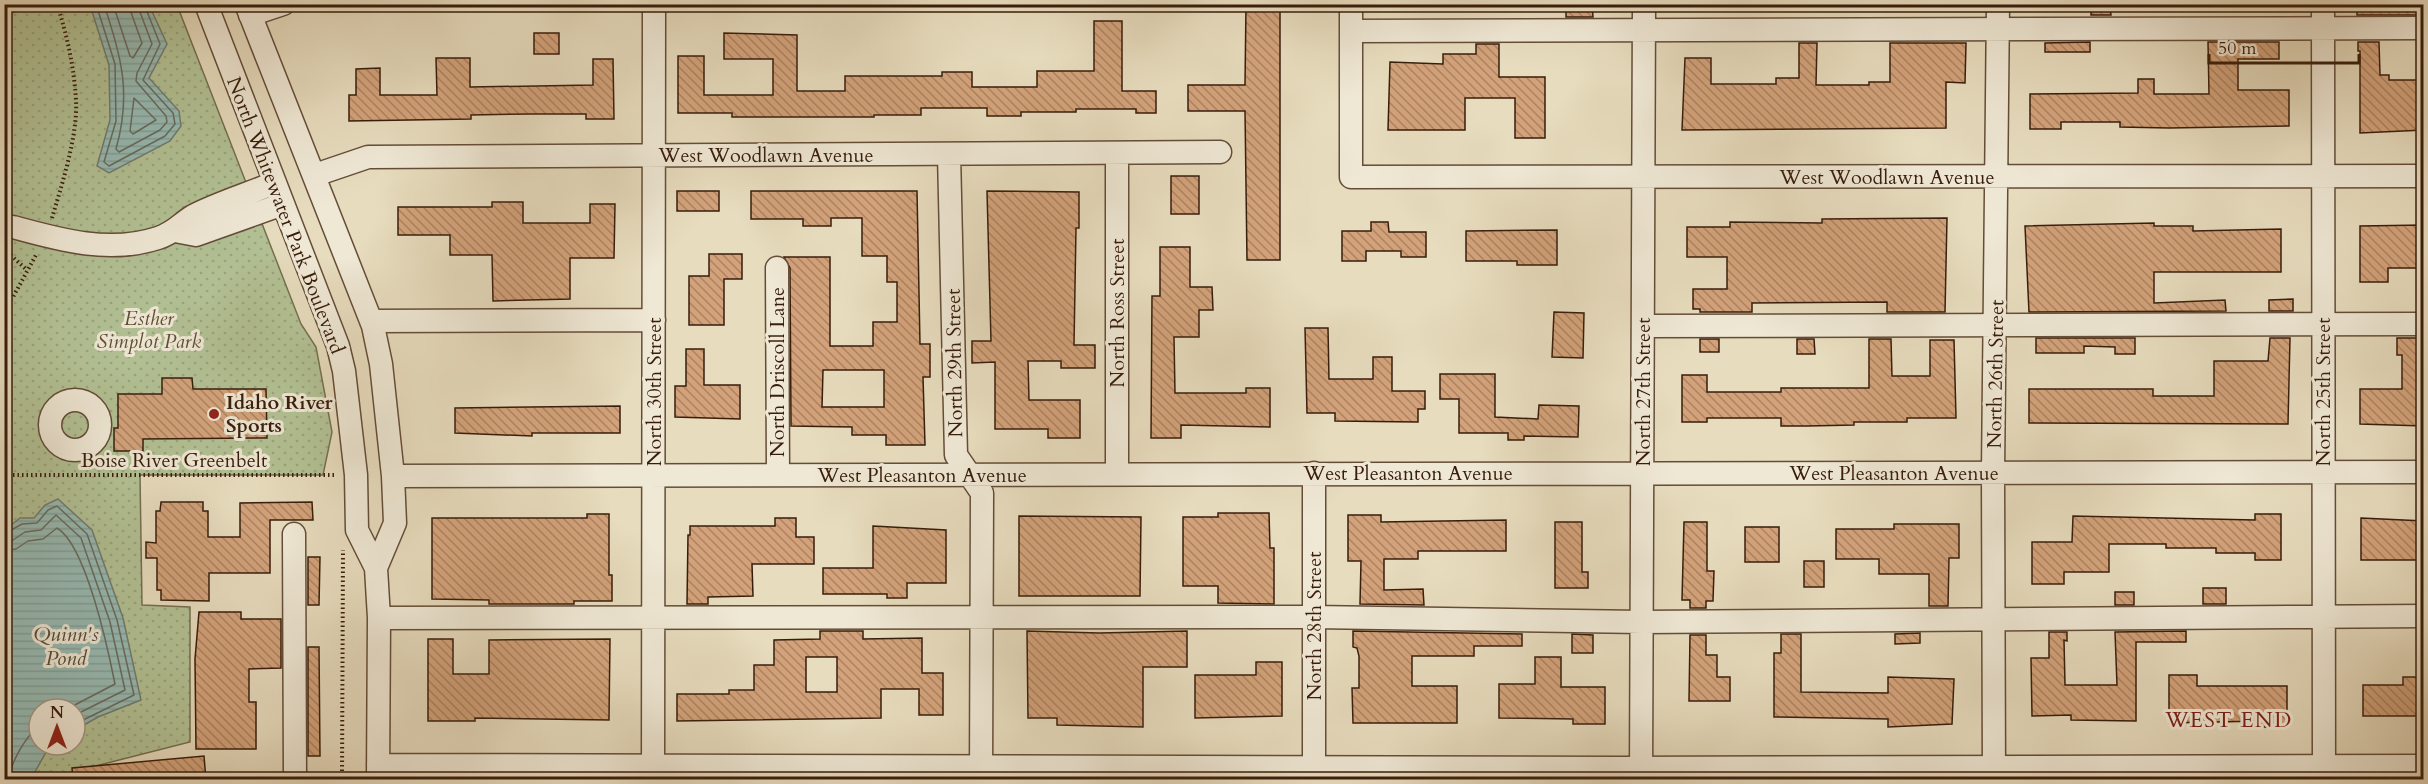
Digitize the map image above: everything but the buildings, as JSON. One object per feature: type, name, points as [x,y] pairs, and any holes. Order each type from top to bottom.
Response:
[{"type":"street","name":"North Whitewater Park Boulevard","points":[[206,4],[338,346],[344,371],[356,475],[357,530],[376,568],[379,618],[378,772]]},
{"type":"street","points":[[248,10],[283,4]]},
{"type":"street","name":"North 30th Street","points":[[653,774],[654,4]]},
{"type":"street","points":[[1351,4],[1351,31],[2424,28]]},
{"type":"street","name":"North 27th Street","points":[[1641,774],[1644,4]]},
{"type":"street","name":"North 26th Street","points":[[1994,773],[1993,473],[1998,177],[1998,4]]},
{"type":"street","name":"North 25th Street","points":[[2323,4],[2324,773]]},
{"type":"street","name":"North Whitewater Park Boulevard","points":[[248,10],[371,321],[381,364],[393,476],[395,523],[376,568]]},
{"type":"street","name":"West Woodlawn Avenue","points":[[1351,31],[1351,177],[2424,176]]},
{"type":"street","name":"West Woodlawn Avenue","points":[[315,176],[368,157],[1220,152]]},
{"type":"street","name":"North Ross Street","points":[[1117,153],[1117,474]]},
{"type":"street","name":"North 29th Street","points":[[949,154],[956,455],[972,474],[982,493],[981,774]]},
{"type":"street","points":[[222,215],[274,183]]},
{"type":"street","points":[[13,227],[66,241],[98,246],[155,239],[175,231],[192,217],[222,215],[283,204]]},
{"type":"street","name":"North Driscoll Lane","points":[[777,268],[778,475]]},
{"type":"street","points":[[371,321],[654,320]]},
{"type":"street","points":[[1643,326],[1995,323],[2424,324]]},
{"type":"street","name":"West Pleasanton Avenue","points":[[393,476],[2424,472]]},
{"type":"street","name":"North 28th Street","points":[[1314,473],[1314,774]]},
{"type":"street","points":[[294,534],[295,780]]},
{"type":"street","points":[[379,618],[653,617],[983,620],[1314,618],[1642,622],[2424,616]]},
{"type":"street","points":[[378,772],[653,774],[2324,773],[2424,766]]},
{"type":"path","points":[[4,14],[35,4]]},
{"type":"path","points":[[50,222],[67,168],[76,102],[68,40],[57,4]]},
{"type":"path","points":[[4,60],[8,88],[4,142]]},
{"type":"path","points":[[4,306],[40,246]]},
{"type":"path","points":[[4,249],[27,270]]},
{"type":"path","name":"Boise River Greenbelt","points":[[4,475],[343,475]]},
{"type":"path","points":[[342,780],[343,546]]},
{"type":"green space","name":"Esther Simplot Park","points":[[5,5],[177,5],[301,324],[316,347],[332,432],[323,475],[140,475],[142,605],[190,607],[190,742],[68,773],[68,779],[5,780]]},
{"type":"water","points":[[90,5],[149,5],[167,44],[149,78],[179,111],[181,126],[170,141],[109,173],[97,166],[110,120],[109,65]]},
{"type":"water","name":"Quinn's Pond","points":[[58,499],[92,530],[123,618],[141,700],[87,723],[87,697],[27,697],[27,757],[43,757],[31,779],[5,779],[5,530],[20,518],[34,518],[45,505]]},
{"type":"place","name":"Idaho River Sports","points":[[214,414]]},
{"type":"district","name":"WEST END","points":[[2229,720]]}]
